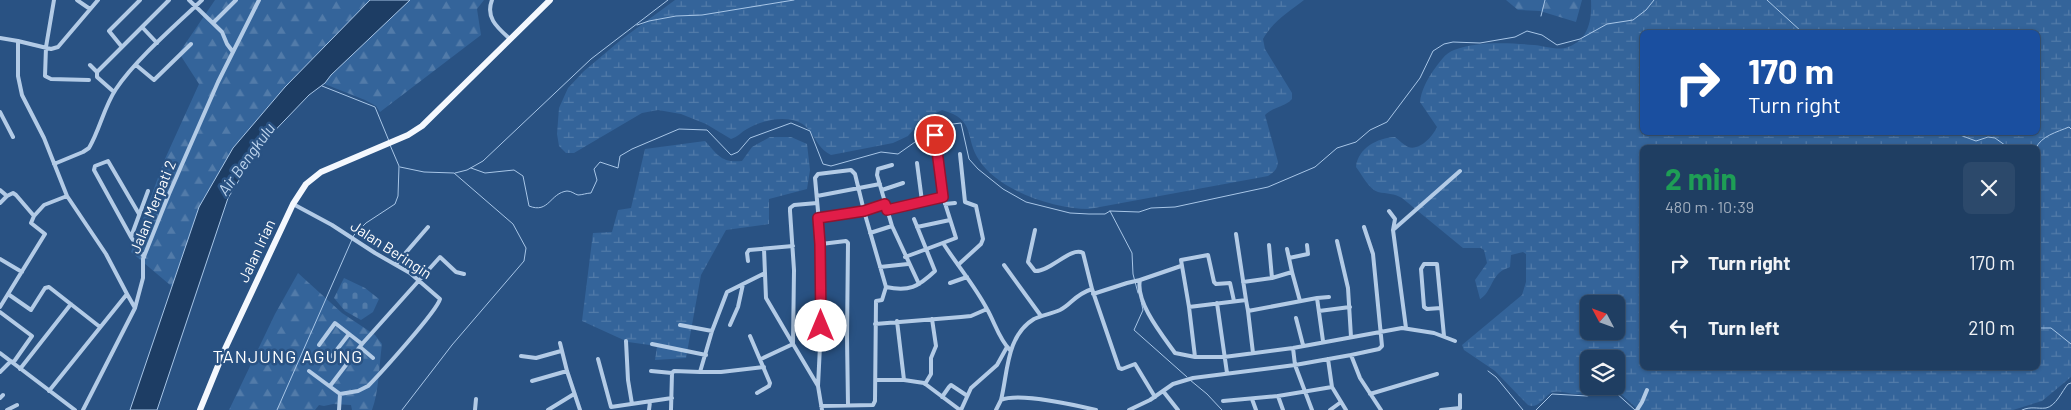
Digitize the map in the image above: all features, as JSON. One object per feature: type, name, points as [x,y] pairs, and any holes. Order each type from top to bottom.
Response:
[{"type":"main road","points":[[510,39],[550,0]]},
{"type":"main road","name":"Jalan Irian","points":[[200,410],[224,352],[294,204],[306,184],[315,175],[397,140],[422,126],[510,39]]},
{"type":"street","points":[[54,0],[46,48],[44,72],[46,78],[89,80]]},
{"type":"street","points":[[77,0],[90,9]]},
{"type":"street","points":[[0,38],[46,48],[55,48],[60,45],[98,0]]},
{"type":"street","points":[[122,47],[108,31],[140,0]]},
{"type":"street","points":[[97,72],[170,0]]},
{"type":"street","points":[[189,0],[222,32],[233,52]]},
{"type":"street","points":[[54,164],[89,148],[114,92],[136,65],[202,0]]},
{"type":"street","points":[[213,23],[236,0]]},
{"type":"street","name":"Jalan Merpati 2","points":[[84,410],[135,308],[142,282],[144,257],[199,124],[259,0]]},
{"type":"street","points":[[492,0],[490,9],[492,19],[510,39]]},
{"type":"street","points":[[142,27],[158,43]]},
{"type":"street","points":[[18,41],[20,90],[44,138],[67,196],[106,254],[135,308]]},
{"type":"street","points":[[136,65],[154,80],[190,44]]},
{"type":"street","points":[[90,65],[97,72],[97,77],[114,92]]},
{"type":"street","points":[[0,112],[13,136]]},
{"type":"street","points":[[905,257],[956,238],[943,197],[935,135]]},
{"type":"street","points":[[958,265],[981,244],[983,239],[976,206],[965,202],[960,154]]},
{"type":"street","points":[[139,214],[108,160],[95,166],[94,170],[144,257]]},
{"type":"street","points":[[917,163],[922,201]]},
{"type":"street","points":[[892,165],[877,169],[892,226],[918,284]]},
{"type":"street","points":[[853,170],[856,174],[864,211],[886,287],[882,300],[876,301],[876,380],[874,404],[821,408],[818,386],[821,326],[820,244],[817,196],[815,178],[818,174],[853,170]]},
{"type":"street","points":[[1393,230],[1460,171]]},
{"type":"street","points":[[817,196],[903,183]]},
{"type":"street","points":[[0,190],[7,196]]},
{"type":"street","points":[[131,237],[148,191]]},
{"type":"street","points":[[0,203],[7,196],[15,194],[34,216]]},
{"type":"street","points":[[0,307],[45,234],[31,224],[34,216],[44,205],[67,196]]},
{"type":"street","points":[[887,210],[943,197]]},
{"type":"street","points":[[793,344],[793,246],[790,208],[794,205],[818,203]]},
{"type":"street","name":"Jalan Beringin","points":[[294,204],[396,264],[420,280],[439,298],[438,305],[368,386],[358,391],[340,394]]},
{"type":"street","points":[[818,218],[864,211],[885,204]]},
{"type":"street","points":[[945,204],[955,204]]},
{"type":"street","points":[[1389,211],[1394,219],[1393,230],[1406,328]]},
{"type":"street","points":[[886,287],[904,290],[918,284],[936,272],[914,218]]},
{"type":"street","points":[[917,227],[950,220]]},
{"type":"street","points":[[870,233],[892,226]]},
{"type":"street","points":[[396,264],[428,227]]},
{"type":"street","points":[[1129,410],[1155,397],[1173,384],[1193,378],[1328,360],[1381,348],[1373,254],[1364,227]]},
{"type":"street","points":[[1035,230],[1028,262],[1030,267],[1036,271],[1043,270],[1076,252],[1081,251],[1084,254],[1092,291],[1119,368],[1122,369],[1135,364],[1155,397]]},
{"type":"street","points":[[1236,234],[1253,353]]},
{"type":"street","points":[[1337,241],[1348,288],[1351,337]]},
{"type":"street","points":[[820,244],[848,243],[848,405]]},
{"type":"street","points":[[943,243],[987,309],[1009,349],[1001,400],[996,410]]},
{"type":"street","points":[[1269,244],[1272,278]]},
{"type":"street","points":[[1289,258],[1308,254],[1306,245]]},
{"type":"street","points":[[748,261],[748,251],[793,246]]},
{"type":"street","points":[[764,249],[766,298],[818,386]]},
{"type":"street","points":[[1287,249],[1300,301]]},
{"type":"street","points":[[1195,357],[1190,307],[1181,266],[1182,259],[1207,255],[1214,283],[1230,282],[1234,301]]},
{"type":"street","points":[[330,386],[361,346],[440,258],[456,272],[464,274]]},
{"type":"street","points":[[0,259],[22,272]]},
{"type":"street","points":[[880,267],[908,264]]},
{"type":"street","points":[[1441,308],[1427,309],[1424,307],[1421,269],[1424,264],[1438,264],[1444,336]]},
{"type":"street","points":[[1004,265],[1041,316]]},
{"type":"street","points":[[876,380],[904,380],[925,384],[960,410],[966,395],[974,383],[997,365],[1021,331],[1029,323],[1041,316],[1060,310],[1077,295],[1136,281],[1181,266]]},
{"type":"street","points":[[1243,282],[1272,278],[1292,272]]},
{"type":"street","points":[[700,372],[712,331],[727,292],[765,273]]},
{"type":"street","points":[[950,283],[967,277]]},
{"type":"street","points":[[1136,281],[1148,313],[1175,353],[1195,357],[1224,357],[1293,348],[1379,331],[1406,328],[1444,336],[1455,341]]},
{"type":"street","points":[[730,325],[738,307],[743,284]]},
{"type":"street","points":[[8,294],[31,310],[48,286],[100,327]]},
{"type":"street","points":[[49,391],[127,294]]},
{"type":"street","points":[[1248,310],[1329,296]]},
{"type":"street","points":[[1317,298],[1323,341]]},
{"type":"street","points":[[1190,307],[1246,300]]},
{"type":"street","points":[[1217,303],[1227,373]]},
{"type":"street","points":[[20,369],[71,304]]},
{"type":"street","points":[[1319,311],[1350,307]]},
{"type":"street","points":[[875,324],[971,316],[987,309]]},
{"type":"street","points":[[0,312],[32,336],[12,362],[0,372]]},
{"type":"street","points":[[1296,318],[1302,345]]},
{"type":"street","points":[[925,384],[931,374],[931,361],[936,346],[932,319]]},
{"type":"street","points":[[897,321],[904,380]]},
{"type":"street","points":[[319,344],[335,323],[350,334],[374,358]]},
{"type":"street","points":[[680,325],[712,331]]},
{"type":"street","points":[[332,356],[350,334]]},
{"type":"street","points":[[750,336],[770,384],[757,393]]},
{"type":"street","points":[[626,341],[628,380],[632,404]]},
{"type":"street","points":[[560,342],[567,372],[580,410]]},
{"type":"street","points":[[652,344],[706,355]]},
{"type":"street","points":[[761,359],[793,344]]},
{"type":"street","points":[[1293,348],[1295,365],[1312,410]]},
{"type":"street","points":[[521,356],[536,358],[561,351]]},
{"type":"street","points":[[0,353],[75,410]]},
{"type":"street","points":[[1351,355],[1360,378],[1380,410]]},
{"type":"street","points":[[598,360],[610,407],[672,398]]},
{"type":"street","points":[[1328,360],[1332,387],[1346,410]]},
{"type":"street","points":[[651,371],[672,373],[721,372],[764,367]]},
{"type":"street","points":[[309,371],[340,394],[339,410]]},
{"type":"street","points":[[532,381],[567,372]]},
{"type":"street","points":[[671,410],[672,373]]},
{"type":"street","points":[[1370,394],[1437,374]]},
{"type":"street","points":[[942,397],[949,386],[952,385],[966,395]]},
{"type":"street","points":[[1223,401],[1278,396],[1332,387]]},
{"type":"street","points":[[1637,410],[1647,390]]},
{"type":"street","points":[[1164,391],[1178,410]]},
{"type":"street","points":[[548,410],[574,394]]},
{"type":"street","points":[[1441,410],[1460,409],[1460,395]]},
{"type":"street","points":[[1278,396],[1283,410]]},
{"type":"street","points":[[1001,400],[1012,397],[1042,400],[1096,410]]},
{"type":"street","points":[[475,410],[476,399]]},
{"type":"street","points":[[1252,399],[1256,410]]},
{"type":"street","points":[[649,410],[650,402]]},
{"type":"street","points":[[1330,410],[1341,402]]},
{"type":"street","points":[[8,410],[17,405]]},
{"type":"green space","points":[[215,0],[484,0],[477,9],[481,35],[380,112],[376,106],[365,100],[317,81],[292,85],[176,290],[131,252],[164,161],[199,84],[179,53]]},
{"type":"green space","points":[[675,0],[1304,0],[1276,22],[1263,39],[1265,49],[1292,93],[1292,99],[1289,102],[1265,115],[1278,162],[1274,172],[1268,176],[1089,209],[1044,202],[1013,189],[1000,181],[979,160],[965,124],[953,114],[942,110],[921,121],[908,136],[893,143],[831,155],[821,147],[808,129],[795,121],[787,119],[770,120],[754,125],[731,139],[706,124],[681,114],[658,110],[642,113],[574,153],[566,153],[559,146],[557,134],[559,108],[568,88],[584,71],[622,39]]},
{"type":"green space","points":[[1506,0],[1582,0],[1576,22],[1540,11],[1518,10]]},
{"type":"green space","points":[[1591,0],[2071,0],[2071,377],[2042,401],[2013,410],[1638,410],[1622,395],[1625,395],[1625,350],[1580,350],[1580,394],[1553,392],[1535,406],[1528,405],[1495,371],[1464,350],[1462,345],[1522,295],[1526,282],[1526,254],[1523,252],[1511,255],[1510,267],[1499,273],[1487,293],[1480,299],[1475,280],[1487,263],[1484,250],[1481,248],[1463,248],[1402,198],[1375,190],[1356,167],[1360,154],[1364,149],[1382,139],[1395,137],[1406,146],[1413,148],[1426,142],[1437,127],[1420,102],[1431,74],[1448,53],[1463,47],[1494,43],[1564,48],[1575,44],[1581,39],[1588,28]]},
{"type":"green space","points":[[770,137],[791,137],[807,144],[810,170],[807,189],[769,199],[769,224],[726,230],[701,275],[686,358],[655,360],[657,346],[628,342],[582,321],[593,233],[612,232],[618,210],[631,208],[645,149],[705,141],[720,157],[729,161],[742,161],[752,147]]},
{"type":"green space","points":[[298,273],[342,313],[375,335],[382,344],[372,410],[352,410],[351,405],[333,404],[319,405],[315,410],[229,410],[275,314]]},
{"type":"green space","points":[[344,278],[365,288],[379,299],[373,312],[361,320],[345,311],[334,298]]},
{"type":"water","name":"Air Bengkulu","points":[[370,0],[410,0],[331,75],[325,83],[309,95],[260,146],[228,198],[157,410],[130,410],[199,207],[233,148],[285,87]]},
{"type":"waterway","points":[[455,173],[467,170],[483,161],[591,59],[668,0]]},
{"type":"waterway","points":[[637,25],[676,16],[702,15],[794,0]]},
{"type":"waterway","points":[[1541,16],[1545,0]]},
{"type":"waterway","points":[[471,168],[485,173],[514,170],[523,176],[529,206],[536,208],[545,205],[557,195],[567,191],[578,195],[591,193],[597,180],[594,169],[600,162],[618,168],[620,156],[679,129],[707,130],[731,155],[738,152],[750,138],[791,123],[810,131],[823,164],[831,166],[881,152],[898,154],[915,142],[928,127],[961,123],[969,159],[978,169],[1003,189],[1026,202],[1070,213],[1089,214],[1105,214],[1110,211],[1139,212],[1151,208],[1175,207],[1268,187],[1315,167],[1337,148],[1356,142],[1370,130],[1387,122],[1420,78],[1433,51],[1444,44],[1453,42],[1480,43],[1515,37],[1527,31],[1542,35],[1557,45],[1580,39],[1607,24],[1633,20],[1646,10],[1654,0]]},
{"type":"waterway","points":[[1767,0],[1800,30]]},
{"type":"waterway","points":[[322,86],[375,107],[389,141]]},
{"type":"waterway","points":[[2038,145],[2050,135],[2069,127],[2071,129]]},
{"type":"waterway","points":[[1960,135],[1976,141],[1988,137],[1995,138],[2005,145]]},
{"type":"waterway","points":[[277,410],[354,235],[366,223],[395,204],[398,196],[399,166],[390,145]]},
{"type":"waterway","points":[[400,167],[424,172],[454,173],[513,224],[526,248],[524,261],[452,345],[402,410]]},
{"type":"waterway","points":[[1110,211],[1132,253],[1133,274],[1138,293]]},
{"type":"waterway","points":[[1141,301],[1143,310],[1134,330],[1187,377]]},
{"type":"waterway","points":[[2040,328],[2051,328],[2071,344]]},
{"type":"waterway","points":[[1488,371],[1496,377],[1523,410]]},
{"type":"waterway","points":[[1190,380],[1222,410]]},
{"type":"waterway","points":[[2022,410],[2050,407],[2068,384],[2071,383]]},
{"type":"waterway","points":[[1536,410],[1552,394],[1587,396],[1597,393],[1615,392],[1635,410]]},
{"type":"district","name":"TANJUNG AGUNG","points":[[288,357]]},
{"type":"route","points":[[821,326],[818,218],[864,211],[885,204],[887,210],[943,197],[935,135]]}]
